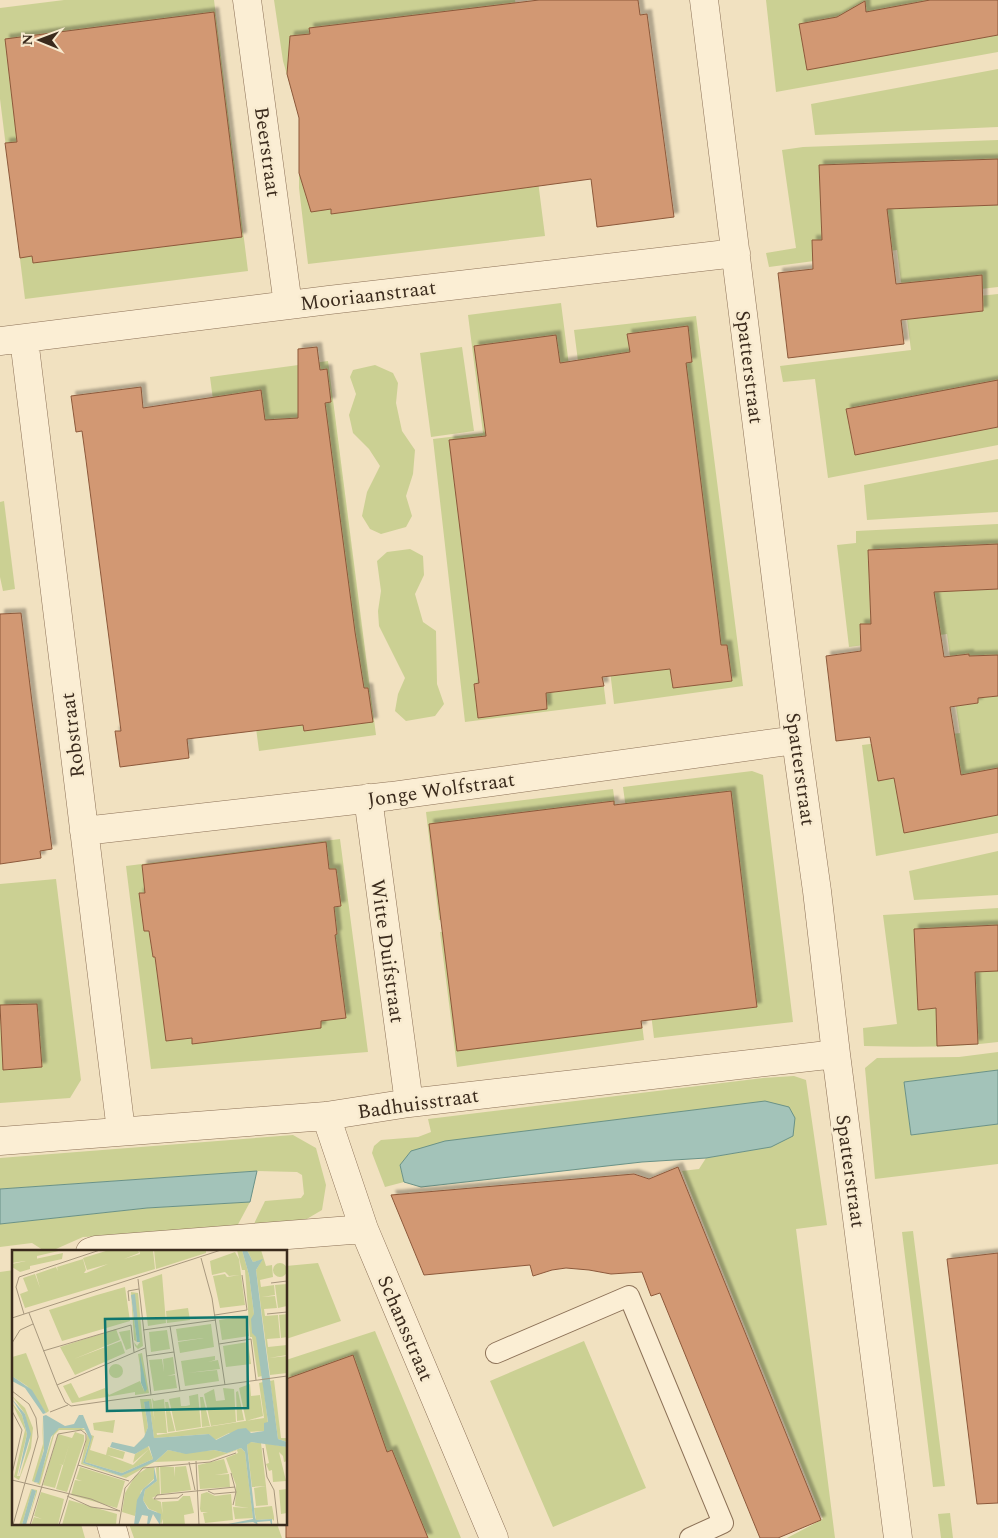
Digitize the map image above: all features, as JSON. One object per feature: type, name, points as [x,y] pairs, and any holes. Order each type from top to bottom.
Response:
[{"type":"street","name":"Beerstraat","points":[[247,0],[288,305]]},
{"type":"street","name":"Spatterstraat","points":[[704,0],[898,1538]]},
{"type":"street","name":"Mooriaanstraat","points":[[12,340],[288,305],[736,253]]},
{"type":"street","name":"Robstraat","points":[[12,340],[84,831],[121,1131]]},
{"type":"street","name":"Jonge Wolfstraat","points":[[84,831],[368,798],[796,740]]},
{"type":"street","name":"Witte Duifstraat","points":[[368,798],[408,1103]]},
{"type":"street","name":"Badhuisstraat","points":[[0,1141],[326,1116],[408,1103],[836,1054]]},
{"type":"street","name":"Schansstraat","points":[[326,1116],[364,1229],[494,1538]]},
{"type":"street","points":[[96,1250],[364,1229]]},
{"type":"lane","points":[[496,1353],[629,1296],[723,1523],[690,1538]]},
{"type":"green space","points":[[64,0],[214,0],[248,271],[25,299],[0,99],[0,8]]},
{"type":"green space","points":[[274,0],[515,0],[545,236],[308,264],[299,188],[299,137],[313,136],[297,110],[283,61]]},
{"type":"green space","points":[[766,0],[998,0],[998,52],[776,92]]},
{"type":"green space","points":[[998,69],[998,127],[815,135],[811,104]]},
{"type":"green space","points":[[998,140],[998,287],[903,298],[897,250],[769,267],[766,253],[796,248],[782,150],[803,147]]},
{"type":"green space","points":[[998,294],[998,445],[828,478],[815,379],[783,382],[780,366],[911,350],[905,304]]},
{"type":"green space","points":[[561,303],[577,428],[572,429],[606,704],[465,722],[433,439],[483,433],[468,315]]},
{"type":"green space","points":[[696,316],[743,686],[614,704],[583,448],[589,447],[574,330]]},
{"type":"green space","points":[[462,347],[474,431],[431,437],[420,353]]},
{"type":"green space","points":[[328,361],[376,735],[259,751],[210,377]]},
{"type":"green space","points":[[375,365],[393,373],[398,383],[396,403],[402,431],[415,450],[413,474],[406,496],[412,516],[406,527],[381,534],[370,529],[362,516],[367,492],[380,466],[369,449],[353,433],[349,415],[356,394],[350,377],[353,370]]},
{"type":"green space","points":[[998,459],[998,512],[867,520],[864,485]]},
{"type":"green space","points":[[4,501],[15,589],[3,591],[0,577],[0,502]]},
{"type":"green space","points":[[998,524],[998,673],[953,679],[947,634],[849,647],[837,545],[856,543],[856,531]]},
{"type":"green space","points":[[410,549],[423,556],[424,575],[415,594],[423,622],[436,631],[437,684],[444,704],[435,716],[406,721],[395,711],[398,694],[405,678],[379,626],[378,611],[381,591],[377,561],[387,552]]},
{"type":"green space","points":[[998,680],[998,833],[876,856],[862,745],[960,733],[953,686]]},
{"type":"green space","points":[[752,771],[763,775],[793,1022],[654,1038],[643,949],[633,950],[644,1040],[457,1067],[440,932],[586,915],[584,904],[439,920],[426,812],[613,789],[625,877],[635,876],[623,787]]},
{"type":"green space","points":[[340,839],[368,1052],[151,1069],[126,866]]},
{"type":"green space","points":[[998,851],[998,895],[914,900],[909,871]]},
{"type":"green space","points":[[56,879],[81,1080],[70,1098],[0,1103],[0,884]]},
{"type":"green space","points":[[998,908],[998,1042],[915,1047],[864,1046],[863,1028],[897,1024],[883,915]]},
{"type":"green space","points":[[998,1052],[998,1070],[904,1082],[911,1135],[998,1124],[998,1164],[875,1179],[865,1068],[877,1058],[959,1057]]},
{"type":"green space","points":[[794,1076],[806,1080],[827,1225],[796,1229],[835,1538],[787,1538],[823,1519],[682,1171],[699,1169],[706,1158],[771,1147],[400,1165],[404,1182],[385,1187],[372,1153],[374,1146],[381,1140],[418,1137],[431,1132],[428,1119],[763,1078]]},
{"type":"green space","points":[[293,1135],[316,1148],[326,1185],[322,1210],[300,1223],[252,1228],[265,1201],[301,1198],[304,1194],[302,1175],[297,1172],[257,1171],[0,1189],[0,1158]]},
{"type":"green space","points":[[250,1202],[235,1230],[83,1237],[56,1249],[43,1250],[32,1243],[0,1247],[0,1224],[147,1208]]},
{"type":"green space","points":[[913,1231],[945,1486],[933,1487],[902,1232]]},
{"type":"green space","points":[[318,1263],[341,1321],[288,1338],[288,1266]]},
{"type":"green space","points":[[12,1270],[12,1526],[82,1526],[85,1538],[0,1538],[0,1272]]},
{"type":"green space","points":[[375,1331],[461,1538],[296,1538],[288,1516],[288,1359]]},
{"type":"green space","points":[[584,1341],[646,1488],[553,1527],[490,1381]]},
{"type":"green space","points":[[950,1513],[953,1538],[941,1538],[938,1514]]},
{"type":"green space","points":[[130,1526],[278,1526],[282,1538],[134,1538]]},
{"type":"water","points":[[998,1070],[998,1124],[911,1135],[904,1082]]},
{"type":"water","points":[[765,1101],[789,1107],[795,1118],[793,1136],[771,1147],[706,1158],[642,1162],[421,1187],[404,1182],[400,1165],[411,1151],[445,1141]]},
{"type":"water","points":[[257,1171],[250,1202],[147,1208],[0,1224],[0,1189]]},
{"type":"building","points":[[539,0],[638,0],[640,15],[647,14],[674,217],[597,227],[591,179],[331,214],[331,209],[311,212],[299,173],[299,118],[287,74],[290,36],[310,34],[309,28]]},
{"type":"building","points":[[930,0],[998,0],[998,35],[807,70],[799,24],[837,17],[865,1],[866,12]]},
{"type":"building","points":[[214,12],[242,237],[33,263],[32,256],[20,258],[5,143],[17,142],[5,39]]},
{"type":"building","points":[[998,159],[998,205],[887,209],[896,284],[982,275],[983,311],[901,320],[904,344],[788,358],[778,273],[813,269],[812,240],[822,240],[819,165]]},
{"type":"building","points":[[688,326],[692,362],[686,363],[721,645],[727,645],[732,681],[673,688],[670,669],[602,677],[604,686],[546,693],[547,709],[478,718],[474,684],[479,683],[449,440],[486,436],[474,346],[556,335],[560,363],[630,352],[627,334]]},
{"type":"building","points":[[317,347],[320,370],[327,369],[331,402],[325,403],[355,632],[364,688],[368,688],[373,722],[304,731],[303,725],[187,739],[189,758],[120,767],[115,731],[121,731],[86,460],[82,431],[76,432],[71,396],[141,387],[143,408],[261,390],[265,420],[298,418],[298,349]]},
{"type":"building","points":[[998,380],[998,427],[855,455],[846,409]]},
{"type":"building","points":[[998,544],[998,589],[934,592],[944,657],[969,654],[969,656],[998,655],[998,696],[978,698],[978,703],[950,707],[961,775],[998,768],[998,815],[904,833],[894,778],[878,781],[870,737],[836,741],[826,656],[861,651],[860,624],[871,624],[868,550]]},
{"type":"building","points":[[21,613],[52,849],[40,851],[41,858],[0,864],[0,614]]},
{"type":"building","points":[[731,791],[757,1007],[641,1021],[642,1028],[457,1051],[429,824],[614,801],[614,805]]},
{"type":"building","points":[[326,842],[329,869],[336,869],[341,906],[334,907],[337,934],[335,935],[346,1018],[321,1021],[321,1028],[192,1044],[192,1038],[166,1041],[155,957],[153,957],[149,931],[144,931],[139,893],[145,893],[142,865]]},
{"type":"building","points":[[998,925],[998,971],[975,972],[978,1044],[937,1046],[936,1008],[918,1010],[914,929]]},
{"type":"building","points":[[37,1004],[42,1067],[3,1070],[0,1005]]},
{"type":"building","points":[[678,1167],[821,1520],[778,1538],[760,1538],[660,1293],[651,1296],[642,1272],[611,1274],[566,1268],[533,1276],[530,1265],[424,1275],[391,1195],[634,1174],[649,1179]]},
{"type":"building","points":[[998,1253],[998,1503],[977,1504],[947,1259]]},
{"type":"building","points":[[353,1355],[387,1452],[392,1450],[428,1538],[286,1538],[286,1526],[288,1526],[288,1378]]}]
